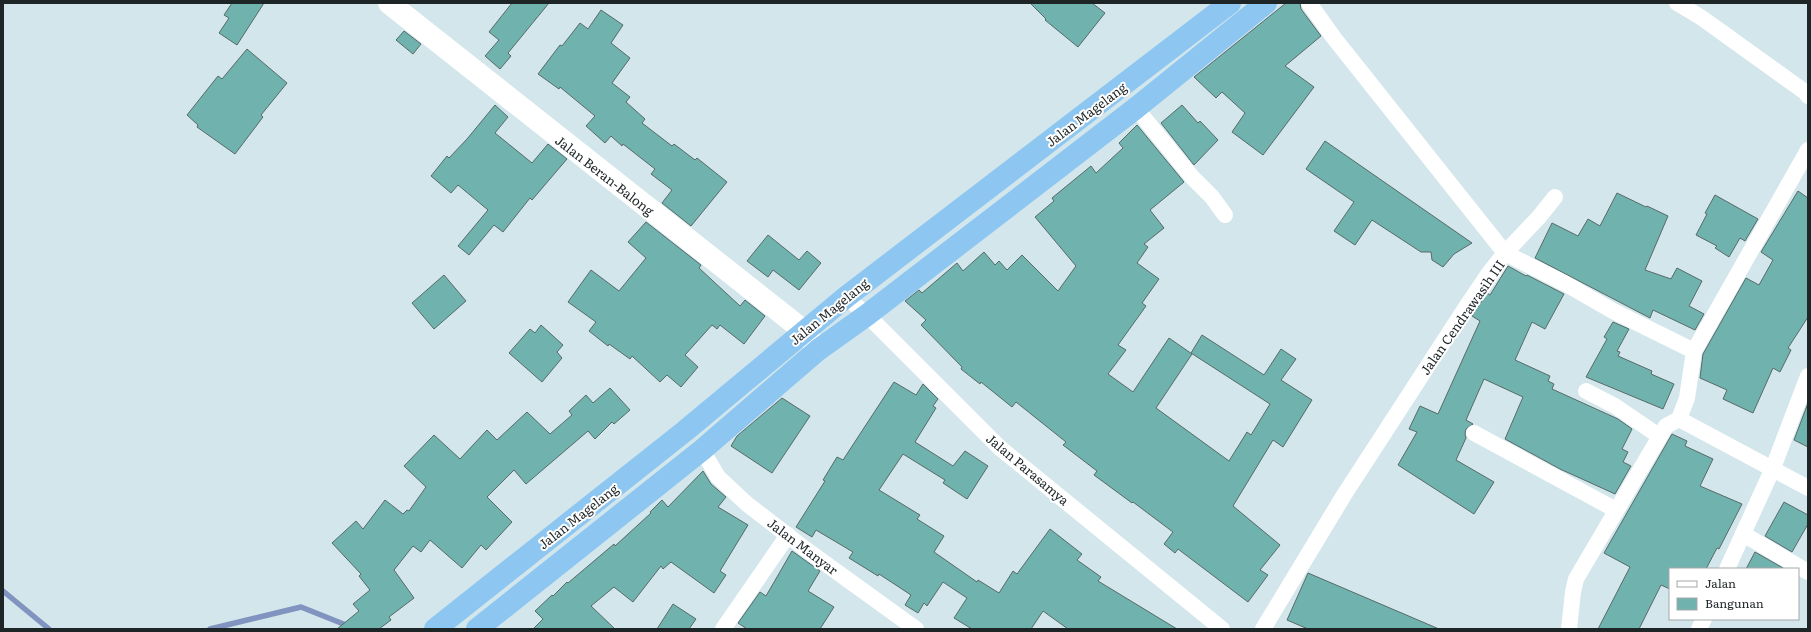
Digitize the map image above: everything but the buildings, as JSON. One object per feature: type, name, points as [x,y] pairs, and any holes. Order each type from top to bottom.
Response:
[{"type":"highway","name":"Jalan Magelang","points":[[435,629],[685,431],[846,297],[1230,3]]},
{"type":"highway","name":"Jalan Magelang","points":[[477,629],[702,450],[818,350],[867,315],[1136,108],[1266,3]]},
{"type":"main road","name":"Jalan Beran-Balong","points":[[389,3],[804,331],[818,350]]},
{"type":"street","name":"Jalan Cendrawasih III","points":[[1263,629],[1344,495],[1466,307],[1505,253],[1334,38],[1309,3]]},
{"type":"street","points":[[1677,3],[1702,18],[1805,92],[1808,96]]},
{"type":"street","points":[[1136,108],[1192,177],[1212,197],[1225,215]]},
{"type":"street","points":[[1569,629],[1576,579],[1659,436],[1666,426],[1680,419],[1687,398],[1694,351],[1808,150]]},
{"type":"street","points":[[1555,197],[1539,217],[1505,253],[1566,284],[1613,311],[1694,351]]},
{"type":"street","name":"Jalan Parasamya","points":[[846,297],[867,315],[1000,448],[1222,629]]},
{"type":"street","points":[[1727,568],[1773,468],[1808,376]]},
{"type":"street","points":[[1586,391],[1615,406],[1659,436]]},
{"type":"street","points":[[1680,419],[1808,488]]},
{"type":"street","points":[[1474,433],[1616,510]]},
{"type":"street","name":"Jalan Manyar","points":[[702,450],[718,477],[747,504],[916,629]]},
{"type":"street","points":[[1743,534],[1808,572]]},
{"type":"street","points":[[723,629],[788,535]]},
{"type":"street","points":[[1699,629],[1704,620]]},
{"type":"waterway","points":[[3,591],[49,629]]},
{"type":"waterway","points":[[210,629],[301,607],[356,629]]}]
